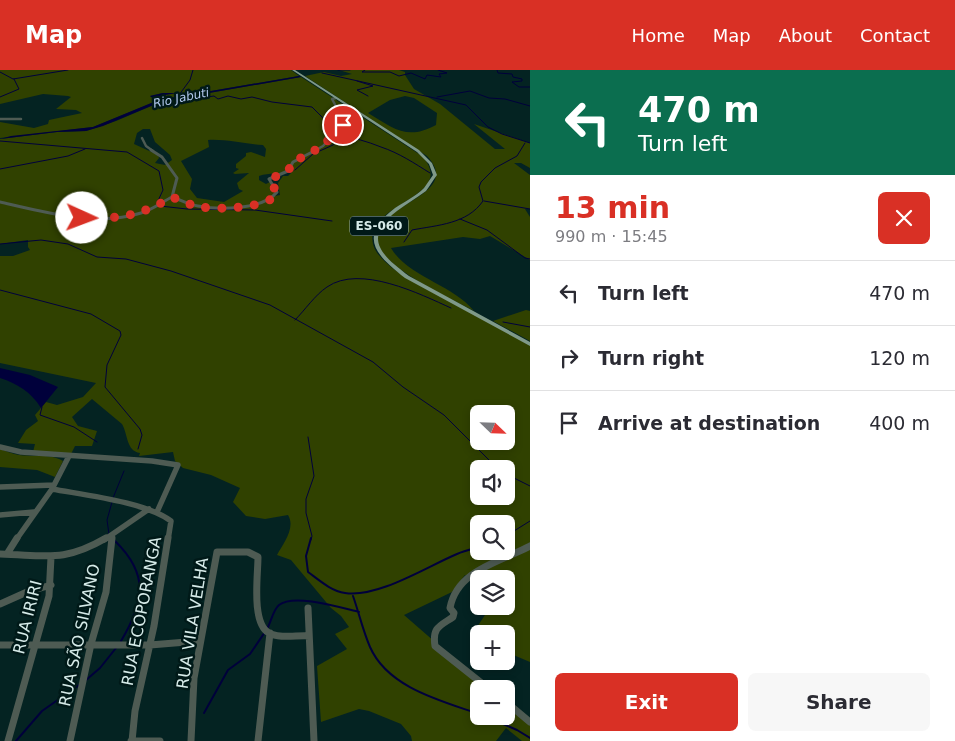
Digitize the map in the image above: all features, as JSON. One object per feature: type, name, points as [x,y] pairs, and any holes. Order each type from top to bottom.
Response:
[{"type":"main road","name":"ES-060","points":[[293,70],[418,151],[428,159],[434,170],[434,178],[429,186],[390,214],[380,225],[376,232],[376,242],[380,254],[407,276],[530,344]]},
{"type":"street","points":[[172,197],[191,205],[209,208],[251,205],[272,199],[277,192],[270,179],[288,171],[293,162],[323,146],[331,137],[331,130],[345,123],[332,99],[336,98]]},
{"type":"street","points":[[0,119],[21,119]]},
{"type":"street","points":[[0,202],[67,217],[105,218],[141,213],[172,197],[177,181],[175,174],[162,157],[146,146],[142,138]]},
{"type":"street","points":[[0,447],[15,451],[158,461],[178,465],[157,512]]},
{"type":"street","points":[[3,554],[53,487],[69,456]]},
{"type":"street","name":"RUA ECOPORANGA","points":[[0,487],[53,487],[149,509],[169,517],[172,523],[150,645],[135,711],[131,741]]},
{"type":"street","points":[[3,554],[52,557],[78,552],[112,535],[149,509]]},
{"type":"street","points":[[0,516],[34,512]]},
{"type":"street","name":"RUA SÃO SILVANO","points":[[70,741],[106,592],[112,535]]},
{"type":"street","points":[[478,680],[435,646],[436,630],[440,623],[453,617],[454,613],[450,608],[450,604],[456,587],[461,582],[478,571],[530,546]]},
{"type":"street","name":"RUA VILA VELHA","points":[[191,741],[194,678],[216,553],[221,551],[248,552],[258,557],[259,615],[262,626],[270,633]]},
{"type":"street","name":"RUA IRIRI","points":[[8,741],[51,585],[52,557]]},
{"type":"street","points":[[0,604],[27,592],[51,585]]},
{"type":"street","points":[[308,608],[314,741]]},
{"type":"street","points":[[258,741],[270,633],[309,636]]},
{"type":"street","points":[[0,645],[150,645],[200,641]]},
{"type":"street","points":[[515,710],[530,722]]},
{"type":"street","points":[[131,741],[160,741]]},
{"type":"green space","points":[[0,70],[291,70],[299,76],[159,100],[154,97],[176,93],[163,93],[150,96],[157,101],[93,127],[0,138],[0,122],[34,128],[48,124],[49,120],[82,113],[76,110],[56,109],[71,97],[68,96],[43,94],[0,104]]},
{"type":"green space","points":[[339,70],[399,70],[405,72],[414,89],[440,104],[495,149],[505,149],[474,124],[530,143],[530,168],[521,163],[514,163],[530,175],[530,209],[525,209],[530,217],[530,260],[490,236],[480,239],[463,237],[391,248],[408,266],[454,294],[474,311],[418,281],[390,261],[381,250],[377,240],[380,227],[389,217],[427,190],[435,181],[435,170],[427,156],[305,76],[324,72],[341,76],[352,74]],"holes":[[[405,96],[414,98],[437,113],[436,125],[417,132],[401,131],[368,113],[390,100]]]},
{"type":"green space","points":[[301,77],[422,156],[430,170],[429,182],[420,191],[382,218],[374,230],[373,244],[376,251],[391,267],[415,283],[530,345],[530,662],[515,656],[515,625],[478,625],[485,615],[515,615],[515,570],[470,570],[470,578],[465,575],[452,592],[404,615],[479,680],[470,680],[470,725],[515,725],[515,711],[530,724],[530,741],[522,741],[506,728],[496,741],[412,741],[411,736],[401,724],[359,709],[321,722],[317,666],[347,649],[335,634],[349,627],[291,560],[277,555],[290,530],[291,525],[288,515],[265,519],[246,516],[233,502],[240,488],[211,475],[183,468],[175,461],[173,452],[139,456],[140,453],[135,452],[130,446],[122,424],[92,399],[72,417],[78,426],[97,431],[92,446],[75,446],[71,454],[33,452],[35,444],[18,443],[26,430],[38,421],[35,415],[46,402],[57,405],[83,397],[96,383],[0,363],[0,256],[13,256],[30,250],[28,240],[0,244],[0,139],[57,132],[86,131],[116,121],[163,101]],"holes":[[[143,129],[150,129],[155,142],[170,155],[172,160],[165,165],[155,163],[159,158],[158,155],[134,144],[137,133]],[[208,140],[222,140],[263,145],[266,149],[265,157],[251,152],[246,153],[246,156],[236,164],[236,168],[239,169],[233,173],[249,173],[237,183],[239,189],[243,191],[224,202],[197,198],[190,189],[192,179],[181,161],[209,147]],[[289,169],[294,170],[288,176],[283,176],[278,183],[280,195],[275,196],[275,188],[270,182],[266,184],[259,180],[259,176]]]},
{"type":"green space","points":[[526,310],[530,311],[530,341],[493,321]]},
{"type":"green space","points":[[0,449],[19,455],[47,456],[63,461],[55,477],[37,470],[0,467]]},
{"type":"shaded area","points":[[301,77],[163,101],[103,126],[86,131],[57,132],[0,139],[11,136],[93,127],[156,101],[150,96],[163,93],[177,93],[154,97],[159,100]]},
{"type":"shaded area","points":[[0,368],[30,375],[58,387],[41,408],[24,389],[0,378]]},
{"type":"waterway","points":[[0,72],[13,79],[68,70]]},
{"type":"waterway","name":"Rio Jabuti","points":[[181,96],[179,95],[190,80],[193,70]]},
{"type":"waterway","points":[[338,70],[350,70]]},
{"type":"waterway","points":[[365,70],[362,72],[390,72],[399,76],[411,73],[425,79],[427,75],[441,77],[439,74],[447,73],[438,70]]},
{"type":"waterway","points":[[497,70],[498,73],[512,74],[513,77],[522,79],[522,81],[512,82],[519,87],[530,87]]},
{"type":"waterway","points":[[322,73],[466,105],[488,127],[502,134],[530,143]]},
{"type":"waterway","points":[[0,97],[19,89],[14,79]]},
{"type":"waterway","points":[[357,81],[373,86],[357,90],[368,96]]},
{"type":"waterway","points":[[437,97],[470,91],[489,98],[505,99],[530,106]]},
{"type":"waterway","name":"Rio Jabuti","points":[[193,95],[200,98],[214,96],[218,99],[228,96],[241,99],[252,97],[272,102],[312,107],[323,118],[337,126],[340,133],[394,152],[430,173]]},
{"type":"waterway","points":[[295,170],[313,154],[333,145],[343,135]]},
{"type":"waterway","points":[[0,141],[127,152],[159,171],[163,190],[157,203],[160,206],[187,209],[255,210],[332,221]]},
{"type":"waterway","points":[[460,219],[469,215],[483,201],[479,187],[481,182],[495,168],[517,156],[525,143]]},
{"type":"waterway","points":[[0,169],[68,156],[85,149]]},
{"type":"waterway","points":[[484,201],[530,209]]},
{"type":"waterway","points":[[404,242],[412,230],[442,225],[460,219]]},
{"type":"waterway","points":[[460,219],[487,230],[525,258],[530,259]]},
{"type":"waterway","points":[[0,244],[41,240],[68,244],[97,257],[126,259],[171,271],[270,305],[296,319]]},
{"type":"waterway","points":[[296,319],[314,298],[327,287],[341,281],[356,279],[373,280],[407,289],[451,308]]},
{"type":"waterway","points":[[0,290],[91,314],[120,331],[121,335],[107,365],[105,387],[140,429],[142,435],[138,449]]},
{"type":"waterway","points":[[296,319],[373,362],[403,387],[444,415],[489,460]]},
{"type":"waterway","points":[[503,322],[530,327]]},
{"type":"waterway","points":[[42,407],[40,415],[74,427],[97,442]]},
{"type":"waterway","points":[[308,437],[314,476],[306,499],[306,513],[312,536],[311,540]]},
{"type":"waterway","points":[[113,498],[124,471]]},
{"type":"waterway","points":[[515,478],[530,486]]},
{"type":"waterway","points":[[109,534],[107,520],[112,502]]},
{"type":"waterway","points":[[515,530],[530,521]]},
{"type":"waterway","points":[[311,538],[306,556],[308,572],[330,588],[345,593],[372,591],[387,586],[470,550]]},
{"type":"waterway","points":[[115,541],[134,565],[140,589],[135,614],[121,641]]},
{"type":"waterway","points":[[353,596],[358,612]]},
{"type":"waterway","points":[[267,629],[277,607],[295,600],[318,602],[358,612]]},
{"type":"waterway","points":[[358,612],[370,647],[378,661],[389,673],[417,691],[470,711]]},
{"type":"waterway","points":[[204,713],[228,670],[250,654],[265,632]]},
{"type":"waterway","points":[[86,680],[100,668],[116,648]]},
{"type":"waterway","points":[[16,741],[42,711],[79,685]]},
{"type":"waterway","points":[[505,725],[530,738]]},
{"type":"route","points":[[82,218],[130,216],[149,210],[172,197],[191,205],[209,208],[246,206],[268,201],[277,194],[270,179],[288,171],[293,162],[323,146],[331,137],[331,130],[343,125]]}]
